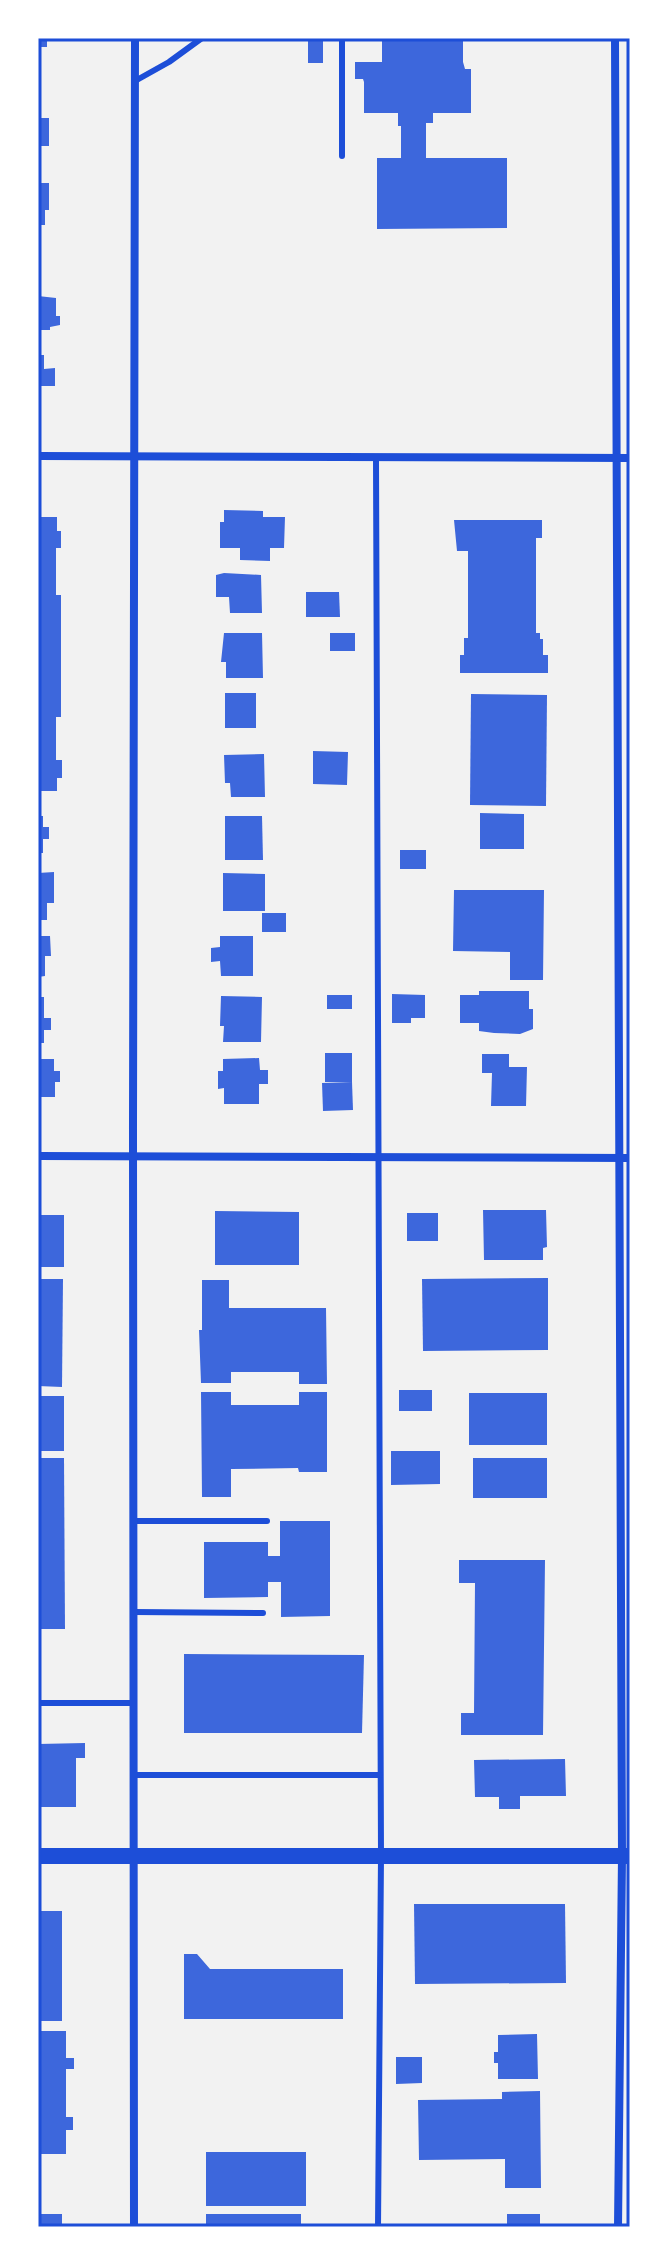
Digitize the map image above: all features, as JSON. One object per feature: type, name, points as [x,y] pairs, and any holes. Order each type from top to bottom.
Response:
[{"type":"main road","points":[[38,1856],[626,1856]]},
{"type":"street","points":[[134,2227],[132,457],[135,38]]},
{"type":"street","points":[[615,38],[625,1158],[626,1856],[618,2227]]},
{"type":"street","points":[[38,456],[630,458]]},
{"type":"street","points":[[38,1156],[625,1158]]},
{"type":"lane","points":[[134,82],[202,38]]},
{"type":"lane","points":[[342,38],[342,156]]},
{"type":"lane","points":[[376,458],[381,1856],[378,2227]]},
{"type":"lane","points":[[135,1521],[267,1521]]},
{"type":"lane","points":[[134,1612],[263,1613]]},
{"type":"lane","points":[[38,1703],[134,1703]]},
{"type":"lane","points":[[134,1775],[380,1775]]},
{"type":"building","points":[[38,38],[47,38],[47,47],[38,47]]},
{"type":"building","points":[[308,38],[323,38],[323,63],[308,63]]},
{"type":"building","points":[[382,38],[463,38],[463,62],[465,69],[471,69],[471,113],[433,113],[433,123],[426,123],[426,158],[507,158],[507,228],[377,229],[377,158],[401,158],[401,126],[398,126],[398,113],[364,113],[364,82],[363,79],[355,79],[355,62],[382,62]]},
{"type":"building","points":[[38,118],[49,118],[49,146],[38,146]]},
{"type":"building","points":[[38,183],[49,183],[49,210],[45,210],[45,225],[38,225]]},
{"type":"building","points":[[38,296],[56,298],[56,316],[60,316],[60,325],[50,327],[50,330],[38,330]]},
{"type":"building","points":[[38,355],[44,355],[44,369],[55,368],[55,386],[38,386]]},
{"type":"building","points":[[224,510],[263,511],[263,517],[285,517],[284,548],[270,548],[270,561],[240,560],[240,548],[220,548],[220,522],[224,522]]},
{"type":"building","points":[[38,517],[57,517],[57,531],[61,531],[61,548],[56,548],[56,595],[61,595],[61,717],[56,717],[56,760],[62,760],[62,778],[57,778],[57,791],[38,791]]},
{"type":"building","points":[[454,520],[542,520],[542,538],[536,538],[536,633],[540,633],[540,639],[543,639],[543,655],[548,655],[548,673],[460,673],[460,655],[464,655],[464,638],[468,638],[468,551],[457,551]]},
{"type":"building","points":[[216,575],[261,575],[262,613],[230,613],[229,597],[216,597]]},
{"type":"building","points":[[306,592],[339,592],[340,617],[306,617]]},
{"type":"building","points":[[224,633],[262,633],[263,678],[226,678],[226,662],[221,662]]},
{"type":"building","points":[[330,633],[355,633],[355,651],[330,651]]},
{"type":"building","points":[[225,693],[256,693],[256,728],[225,728]]},
{"type":"building","points":[[471,694],[547,695],[546,806],[470,805]]},
{"type":"building","points":[[313,751],[348,752],[347,785],[313,784]]},
{"type":"building","points":[[264,754],[265,797],[231,797],[230,783],[225,783],[224,755]]},
{"type":"building","points":[[480,813],[524,814],[524,849],[480,849]]},
{"type":"building","points":[[38,816],[43,816],[43,827],[49,827],[49,839],[43,839],[43,853],[38,853]]},
{"type":"building","points":[[225,816],[262,816],[263,860],[225,860]]},
{"type":"building","points":[[400,850],[426,850],[426,869],[400,869]]},
{"type":"building","points":[[54,872],[54,903],[47,903],[47,920],[38,920],[38,873]]},
{"type":"building","points":[[223,873],[265,874],[265,911],[223,911]]},
{"type":"building","points":[[454,890],[544,890],[543,980],[510,980],[510,952],[453,951]]},
{"type":"building","points":[[262,913],[286,913],[286,932],[262,932]]},
{"type":"building","points":[[38,936],[50,936],[51,956],[45,956],[45,976],[38,977]]},
{"type":"building","points":[[220,936],[253,936],[253,976],[221,976],[220,961],[211,962],[211,948],[220,947]]},
{"type":"building","points":[[479,991],[529,991],[533,1029],[520,1034],[494,1033],[479,1031],[479,1023],[460,1023],[460,995],[479,995]]},
{"type":"building","points":[[392,994],[425,995],[425,1018],[411,1018],[411,1023],[392,1023]]},
{"type":"building","points":[[327,995],[352,995],[352,1009],[327,1009]]},
{"type":"building","points":[[221,996],[262,997],[261,1042],[223,1042]]},
{"type":"building","points":[[38,997],[44,997],[44,1018],[51,1018],[51,1030],[44,1030],[44,1043],[38,1043]]},
{"type":"building","points":[[325,1053],[352,1053],[352,1082],[325,1082]]},
{"type":"building","points":[[482,1054],[509,1054],[509,1067],[527,1067],[526,1106],[491,1106],[492,1073],[482,1073]]},
{"type":"building","points":[[259,1058],[260,1070],[268,1070],[268,1084],[259,1084],[259,1104],[224,1104],[224,1088],[218,1089],[218,1071],[223,1071],[223,1059]]},
{"type":"building","points":[[38,1059],[54,1059],[54,1071],[60,1071],[60,1082],[55,1082],[55,1097],[38,1097]]},
{"type":"building","points":[[352,1082],[353,1110],[323,1111],[322,1083]]},
{"type":"building","points":[[483,1210],[546,1210],[547,1247],[543,1248],[543,1260],[484,1260]]},
{"type":"building","points":[[215,1211],[299,1212],[299,1265],[215,1265]]},
{"type":"building","points":[[407,1213],[438,1213],[438,1241],[407,1241]]},
{"type":"building","points":[[38,1215],[64,1215],[64,1267],[38,1267]]},
{"type":"building","points":[[548,1278],[548,1350],[423,1351],[422,1279]]},
{"type":"building","points":[[38,1279],[63,1279],[62,1387],[38,1386]]},
{"type":"building","points":[[202,1280],[229,1280],[229,1308],[326,1308],[327,1384],[299,1384],[299,1372],[231,1372],[231,1383],[201,1383],[199,1330],[202,1330]]},
{"type":"building","points":[[399,1390],[432,1390],[432,1411],[399,1411]]},
{"type":"building","points":[[201,1392],[231,1392],[231,1405],[299,1405],[299,1392],[327,1392],[327,1472],[299,1472],[298,1468],[231,1469],[231,1497],[202,1497]]},
{"type":"building","points":[[469,1393],[547,1393],[547,1445],[469,1445]]},
{"type":"building","points":[[38,1396],[64,1396],[64,1451],[38,1451]]},
{"type":"building","points":[[391,1451],[440,1451],[440,1484],[391,1485]]},
{"type":"building","points":[[38,1458],[64,1458],[65,1629],[38,1629]]},
{"type":"building","points":[[473,1458],[547,1458],[547,1498],[473,1498]]},
{"type":"building","points":[[280,1521],[330,1521],[330,1616],[281,1617],[281,1582],[268,1582],[268,1597],[204,1598],[204,1542],[268,1542],[268,1556],[280,1556]]},
{"type":"building","points":[[459,1560],[545,1560],[543,1735],[461,1735],[461,1713],[474,1713],[475,1583],[459,1583]]},
{"type":"building","points":[[184,1654],[364,1655],[362,1733],[184,1733]]},
{"type":"building","points":[[85,1743],[85,1758],[76,1758],[76,1807],[38,1807],[38,1744]]},
{"type":"building","points":[[565,1759],[566,1796],[520,1796],[520,1809],[499,1809],[499,1797],[475,1797],[474,1760]]},
{"type":"building","points":[[414,1904],[565,1904],[566,1983],[415,1984]]},
{"type":"building","points":[[38,1911],[62,1911],[62,2021],[38,2021]]},
{"type":"building","points":[[184,1954],[197,1954],[210,1969],[343,1969],[343,2019],[184,2019]]},
{"type":"building","points":[[38,2031],[66,2031],[66,2058],[74,2058],[74,2069],[66,2069],[66,2117],[73,2117],[73,2130],[66,2130],[66,2154],[38,2154]]},
{"type":"building","points":[[537,2034],[538,2079],[498,2079],[494,2052],[498,2052],[498,2035]]},
{"type":"building","points":[[396,2057],[422,2057],[422,2083],[396,2084]]},
{"type":"building","points":[[540,2091],[541,2188],[505,2188],[505,2159],[419,2160],[418,2100],[502,2099],[502,2092]]},
{"type":"building","points":[[206,2152],[306,2152],[306,2206],[206,2206]]},
{"type":"building","points":[[38,2214],[62,2214],[62,2227],[38,2227]]},
{"type":"building","points":[[206,2214],[301,2214],[301,2227],[206,2227]]},
{"type":"building","points":[[507,2214],[540,2214],[540,2227],[507,2227]]}]
